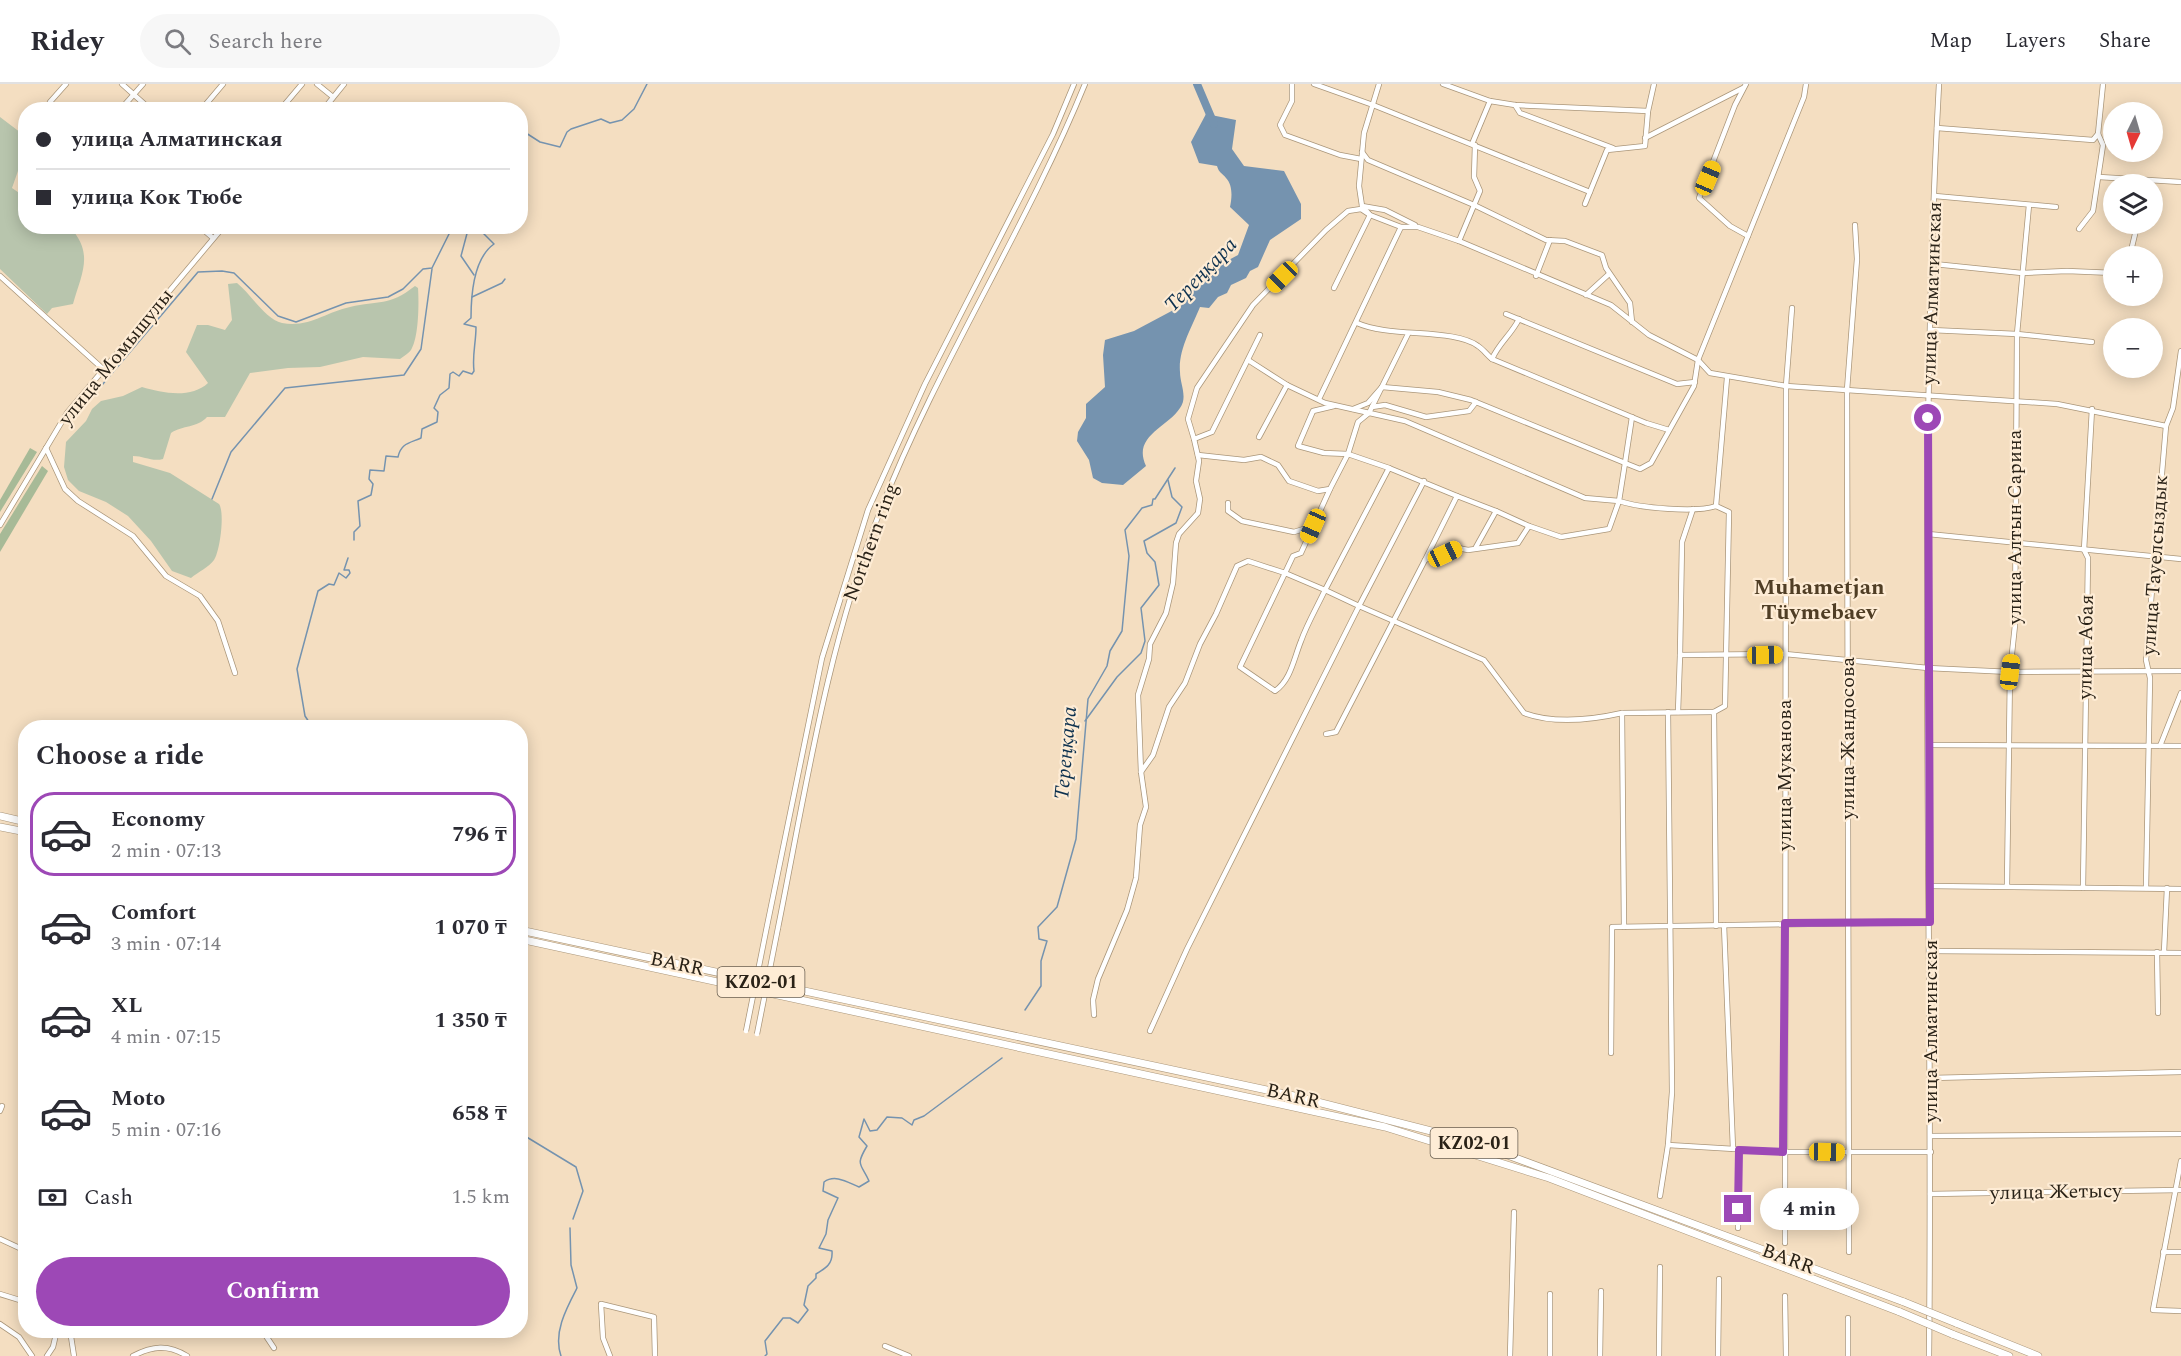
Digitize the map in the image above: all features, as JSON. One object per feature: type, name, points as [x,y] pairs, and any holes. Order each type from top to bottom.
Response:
[{"type":"highway","points":[[0,816],[18,820]]},
{"type":"highway","points":[[0,827],[18,830]]},
{"type":"highway","name":"BARR","points":[[528,932],[1290,1095],[1439,1133],[1494,1150],[1904,1302],[2038,1356]]},
{"type":"highway","name":"BARR","points":[[528,941],[1329,1113],[1445,1144],[1549,1178],[2009,1356]]},
{"type":"street","points":[[50,102],[66,84]]},
{"type":"street","points":[[122,84],[142,102]]},
{"type":"street","points":[[127,102],[142,84]]},
{"type":"street","points":[[208,102],[223,84]]},
{"type":"street","points":[[287,102],[302,84]]},
{"type":"street","points":[[317,84],[333,97]]},
{"type":"street","points":[[329,102],[344,84]]},
{"type":"street","name":"Northern ring","points":[[746,1031],[822,658],[868,510],[925,384],[1053,134],[1074,84]]},
{"type":"street","name":"Northern ring","points":[[758,1034],[831,663],[853,587],[880,513],[932,393],[1064,135],[1085,84]]},
{"type":"street","points":[[1292,84],[1292,101],[1280,125],[1285,135],[1340,155],[1361,159]]},
{"type":"street","points":[[1314,84],[1373,105],[1590,192]]},
{"type":"street","points":[[1370,214],[1362,206],[1359,198],[1361,159],[1364,133],[1378,84]]},
{"type":"street","points":[[1443,84],[1490,101],[1515,105],[1648,111]]},
{"type":"street","points":[[1585,204],[1607,150],[1645,146],[1648,111],[1654,84]]},
{"type":"street","points":[[1382,387],[1438,392],[1476,402],[1625,464],[1640,469],[1651,463],[1695,382],[1698,360],[1804,97],[1806,84]]},
{"type":"street","name":"улица Алматинская","points":[[1929,1354],[1931,1078],[1928,395],[1939,84]]},
{"type":"street","points":[[2079,229],[2093,212],[2099,177],[2103,145],[2098,134],[2103,84]]},
{"type":"street","points":[[1646,138],[1745,86]]},
{"type":"street","points":[[1745,86],[1699,198],[1730,226],[1748,236]]},
{"type":"street","points":[[1459,241],[1480,191],[1474,177],[1473,145],[1490,101]]},
{"type":"street","points":[[1515,105],[1520,113],[1613,148]]},
{"type":"street","points":[[1937,128],[2093,140],[2098,134]]},
{"type":"street","points":[[1362,152],[1368,160],[1550,240],[1566,241],[1602,255],[1610,274],[1630,303],[1632,322]]},
{"type":"street","points":[[2099,177],[2181,182]]},
{"type":"street","points":[[1935,196],[2056,207]]},
{"type":"street","name":"улица Алтын Сарина","points":[[2007,885],[2010,672],[2015,625],[2017,334],[2029,205]]},
{"type":"street","points":[[1362,206],[1384,210],[1418,227],[1459,241],[1536,276],[1611,305],[1649,334],[1698,360],[1710,373],[1727,378],[1786,386],[2016,400],[2092,409],[2166,426]]},
{"type":"street","points":[[1094,1015],[1093,1000],[1098,979],[1126,910],[1136,878],[1140,825],[1146,807],[1141,772],[1138,694],[1149,659],[1150,644],[1166,613],[1173,583],[1176,543],[1179,534],[1198,513],[1200,499],[1196,482],[1198,455],[1188,419],[1197,388],[1253,305],[1348,211],[1360,209],[1401,227],[1418,227]]},
{"type":"street","points":[[1334,288],[1370,214]]},
{"type":"street","name":"улица Жандосова","points":[[1849,1252],[1847,390],[1857,259],[1855,225]]},
{"type":"street","points":[[1319,399],[1401,227]]},
{"type":"street","points":[[208,234],[213,238]]},
{"type":"street","name":"улица Момышулы","points":[[0,525],[67,413],[217,234]]},
{"type":"street","points":[[1536,276],[1550,240]]},
{"type":"street","points":[[1934,264],[2022,273],[2103,273]]},
{"type":"street","points":[[1586,295],[1610,274]]},
{"type":"street","points":[[0,276],[103,369]]},
{"type":"street","name":"улица Муканова","points":[[1785,1243],[1783,1152],[1786,386],[1792,308]]},
{"type":"street","points":[[1506,314],[1677,384],[1695,382]]},
{"type":"street","points":[[1492,359],[1498,344],[1512,333],[1519,319]]},
{"type":"street","points":[[1357,323],[1408,334],[1458,337],[1478,345],[1492,359],[1669,430]]},
{"type":"street","points":[[1931,330],[2017,334],[2092,342]]},
{"type":"street","points":[[1194,439],[1212,432],[1260,334]]},
{"type":"street","points":[[1389,468],[1325,590],[1300,642],[1296,661],[1281,687],[1275,691],[1240,667],[1293,556],[1301,553],[1329,489],[1348,454],[1358,422],[1369,413],[1408,334]]},
{"type":"street","name":"улица Тауелсыздык","points":[[2146,888],[2148,670],[2146,660],[2166,426],[2173,408],[2181,351]]},
{"type":"street","points":[[1141,772],[1153,755],[1169,707],[1185,683],[1200,644],[1237,566],[1248,561],[1285,573],[1484,660],[1524,713],[1532,716],[1588,720],[1622,713],[1714,712],[1725,706],[1729,512],[1716,506],[1693,509],[1631,505],[1619,501],[1585,498],[1405,421],[1338,406],[1287,386],[1248,360]]},
{"type":"street","points":[[1716,506],[1727,378]]},
{"type":"street","points":[[1258,437],[1287,386]]},
{"type":"street","points":[[1353,409],[1368,403],[1382,387]]},
{"type":"street","points":[[1372,407],[1385,405],[1426,417],[1469,411],[1476,402]]},
{"type":"street","points":[[1338,406],[1313,411],[1298,446],[1324,453],[1348,454],[1389,468],[1561,537],[1609,529],[1619,501],[1632,417]]},
{"type":"street","name":"улица Абая","points":[[2084,888],[2088,558],[2084,550],[2092,409]]},
{"type":"street","points":[[46,448],[65,489],[78,501],[133,536],[166,576],[200,596],[218,621],[235,673]]},
{"type":"street","points":[[1198,455],[1244,460],[1261,457],[1278,465],[1289,481],[1318,491],[1329,489]]},
{"type":"street","points":[[1150,1031],[1187,949],[1424,481]]},
{"type":"street","points":[[1326,734],[1336,732],[1457,496]]},
{"type":"street","points":[[1227,503],[1228,511],[1242,520],[1294,532],[1313,526]]},
{"type":"street","points":[[1678,712],[1682,542],[1693,509]]},
{"type":"street","points":[[1476,547],[1496,511]]},
{"type":"street","points":[[1425,560],[1458,548],[1468,550],[1476,547],[1518,543],[1529,526]]},
{"type":"street","points":[[1928,534],[2181,559]]},
{"type":"street","points":[[1680,656],[1785,654],[1928,668],[2010,672],[2181,671]]},
{"type":"street","points":[[2160,746],[2181,693]]},
{"type":"street","points":[[1660,1196],[1668,1145],[1672,1092],[1668,712]]},
{"type":"street","points":[[1714,712],[1716,926]]},
{"type":"street","points":[[1622,713],[1624,927]]},
{"type":"street","points":[[1928,745],[2181,746]]},
{"type":"street","points":[[1930,886],[2181,888]]},
{"type":"street","points":[[2164,952],[2167,888]]},
{"type":"street","points":[[770,914],[780,915]]},
{"type":"street","points":[[1611,1053],[1612,927],[1930,922]]},
{"type":"street","points":[[1724,925],[1733,1149]]},
{"type":"street","points":[[1930,951],[2181,953]]},
{"type":"street","points":[[2157,952],[2158,1012]]},
{"type":"street","points":[[1931,1078],[2181,1072]]},
{"type":"street","points":[[1931,1136],[2181,1134]]},
{"type":"street","points":[[1668,1145],[1783,1152],[1931,1152]]},
{"type":"street","points":[[1738,1228],[1739,1150]]},
{"type":"street","points":[[2181,1161],[2178,1190],[2173,1197],[2171,1223],[2163,1252],[2153,1310],[2181,1311]]},
{"type":"street","name":"улица Жетысу","points":[[1930,1194],[2178,1190]]},
{"type":"street","points":[[1510,1356],[1514,1212]]},
{"type":"street","points":[[0,1239],[18,1247]]},
{"type":"street","points":[[2163,1252],[2181,1252]]},
{"type":"street","points":[[1659,1356],[1660,1267]]},
{"type":"street","points":[[1718,1356],[1719,1279]]},
{"type":"street","points":[[1600,1356],[1601,1291]]},
{"type":"street","points":[[0,1294],[18,1300]]},
{"type":"street","points":[[1550,1294],[1550,1356]]},
{"type":"street","points":[[1785,1296],[1786,1356]]},
{"type":"street","points":[[610,1356],[603,1338],[601,1304],[654,1317],[655,1356]]},
{"type":"street","points":[[1848,1318],[1848,1356]]},
{"type":"street","points":[[0,1324],[18,1336]]},
{"type":"street","points":[[20,1338],[32,1356]]},
{"type":"street","points":[[47,1356],[55,1338]]},
{"type":"street","points":[[71,1338],[74,1356]]},
{"type":"street","points":[[267,1338],[274,1348]]},
{"type":"street","points":[[885,1346],[909,1356]]},
{"type":"street","points":[[133,1356],[148,1348],[161,1347],[187,1356]]},
{"type":"green space","points":[[0,117],[18,131],[18,171],[12,188],[18,192],[18,234],[75,234],[82,246],[84,264],[73,304],[52,308],[47,314],[0,269]]},
{"type":"green space","points":[[237,283],[270,317],[282,323],[292,324],[309,321],[341,309],[390,300],[415,286],[418,288],[417,328],[411,350],[400,359],[363,357],[320,367],[250,373],[225,417],[207,417],[199,423],[171,433],[163,459],[133,456],[133,462],[170,473],[219,504],[221,508],[222,523],[216,556],[209,565],[191,578],[172,571],[151,541],[128,516],[106,502],[79,491],[68,480],[64,467],[66,442],[101,401],[123,396],[142,387],[167,393],[185,393],[208,383],[186,352],[197,325],[208,325],[225,330],[232,320],[228,284]]},
{"type":"green space","points":[[30,448],[37,452],[0,512],[0,500]]},
{"type":"green space","points":[[42,466],[48,471],[0,552],[0,534]]},
{"type":"water","points":[[1206,114],[1236,120],[1232,149],[1244,166],[1284,171],[1301,204],[1301,219],[1270,240],[1258,267],[1250,271],[1246,278],[1231,285],[1227,293],[1218,297],[1209,308],[1200,307],[1181,355],[1180,372],[1184,395],[1180,408],[1147,440],[1143,456],[1146,466],[1123,485],[1102,483],[1093,478],[1089,460],[1077,441],[1078,432],[1086,418],[1086,404],[1105,387],[1103,355],[1105,340],[1134,331],[1181,306],[1195,285],[1201,283],[1210,270],[1238,255],[1249,225],[1230,207],[1230,184],[1217,166],[1199,163],[1191,142]]},
{"type":"waterway","points":[[528,134],[540,142],[560,147],[567,132],[571,129],[601,119],[610,123],[622,120],[634,109],[647,84]]},
{"type":"waterway","name":"Тереңқара","points":[[1197,84],[1214,124]]},
{"type":"waterway","points":[[91,398],[198,272],[234,273],[278,316],[296,322],[346,303],[388,297],[403,289],[423,269],[432,268],[449,234]]},
{"type":"waterway","points":[[467,234],[461,256],[474,275]]},
{"type":"waterway","points":[[354,540],[354,532],[360,526],[358,501],[371,495],[373,484],[369,479],[370,470],[384,471],[386,456],[398,457],[404,446],[421,438],[422,429],[437,422],[438,412],[434,408],[440,395],[449,388],[450,374],[453,372],[459,376],[463,371],[472,374],[474,371],[476,327],[464,324],[471,318],[473,287],[478,267],[487,250],[494,244],[484,234]]},
{"type":"waterway","points":[[212,499],[231,452],[285,388],[404,375],[421,349],[432,269]]},
{"type":"waterway","points":[[472,297],[502,283],[505,279]]},
{"type":"waterway","name":"Тереңқара","points":[[1025,1010],[1041,986],[1041,961],[1047,941],[1039,939],[1038,927],[1057,907],[1076,839],[1088,699],[1107,666],[1110,651],[1122,631],[1129,556],[1125,530],[1142,508],[1152,505],[1153,499],[1175,468]]},
{"type":"waterway","points":[[1085,721],[1117,677],[1141,653],[1145,641],[1141,608],[1159,585],[1155,562],[1147,553],[1144,541],[1176,523],[1182,507],[1172,497],[1168,480]]},
{"type":"waterway","points":[[308,720],[297,669],[318,591],[329,584],[334,585],[339,573],[346,578],[350,573],[349,570],[344,570],[348,558]]},
{"type":"waterway","name":"Тереңқара","points":[[765,1356],[767,1354],[765,1341],[783,1318],[790,1318],[798,1323],[808,1310],[804,1305],[808,1286],[816,1278],[816,1274],[826,1268],[830,1262],[832,1251],[819,1248],[838,1198],[823,1191],[824,1182],[837,1179],[859,1187],[869,1181],[860,1161],[867,1146],[859,1137],[864,1119],[870,1131],[877,1130],[887,1117],[902,1118],[912,1125],[914,1120],[924,1116],[1002,1058]]},
{"type":"waterway","points":[[528,1138],[576,1167],[583,1191],[573,1219]]},
{"type":"waterway","points":[[561,1356],[560,1330],[577,1288],[571,1265],[570,1228]]},
{"type":"district","name":"Muhametjan Tüymebaev","points":[[1819,600]]},
{"type":"route","points":[[1738,1209],[1739,1150],[1783,1152],[1785,923],[1930,922],[1928,418]]}]
